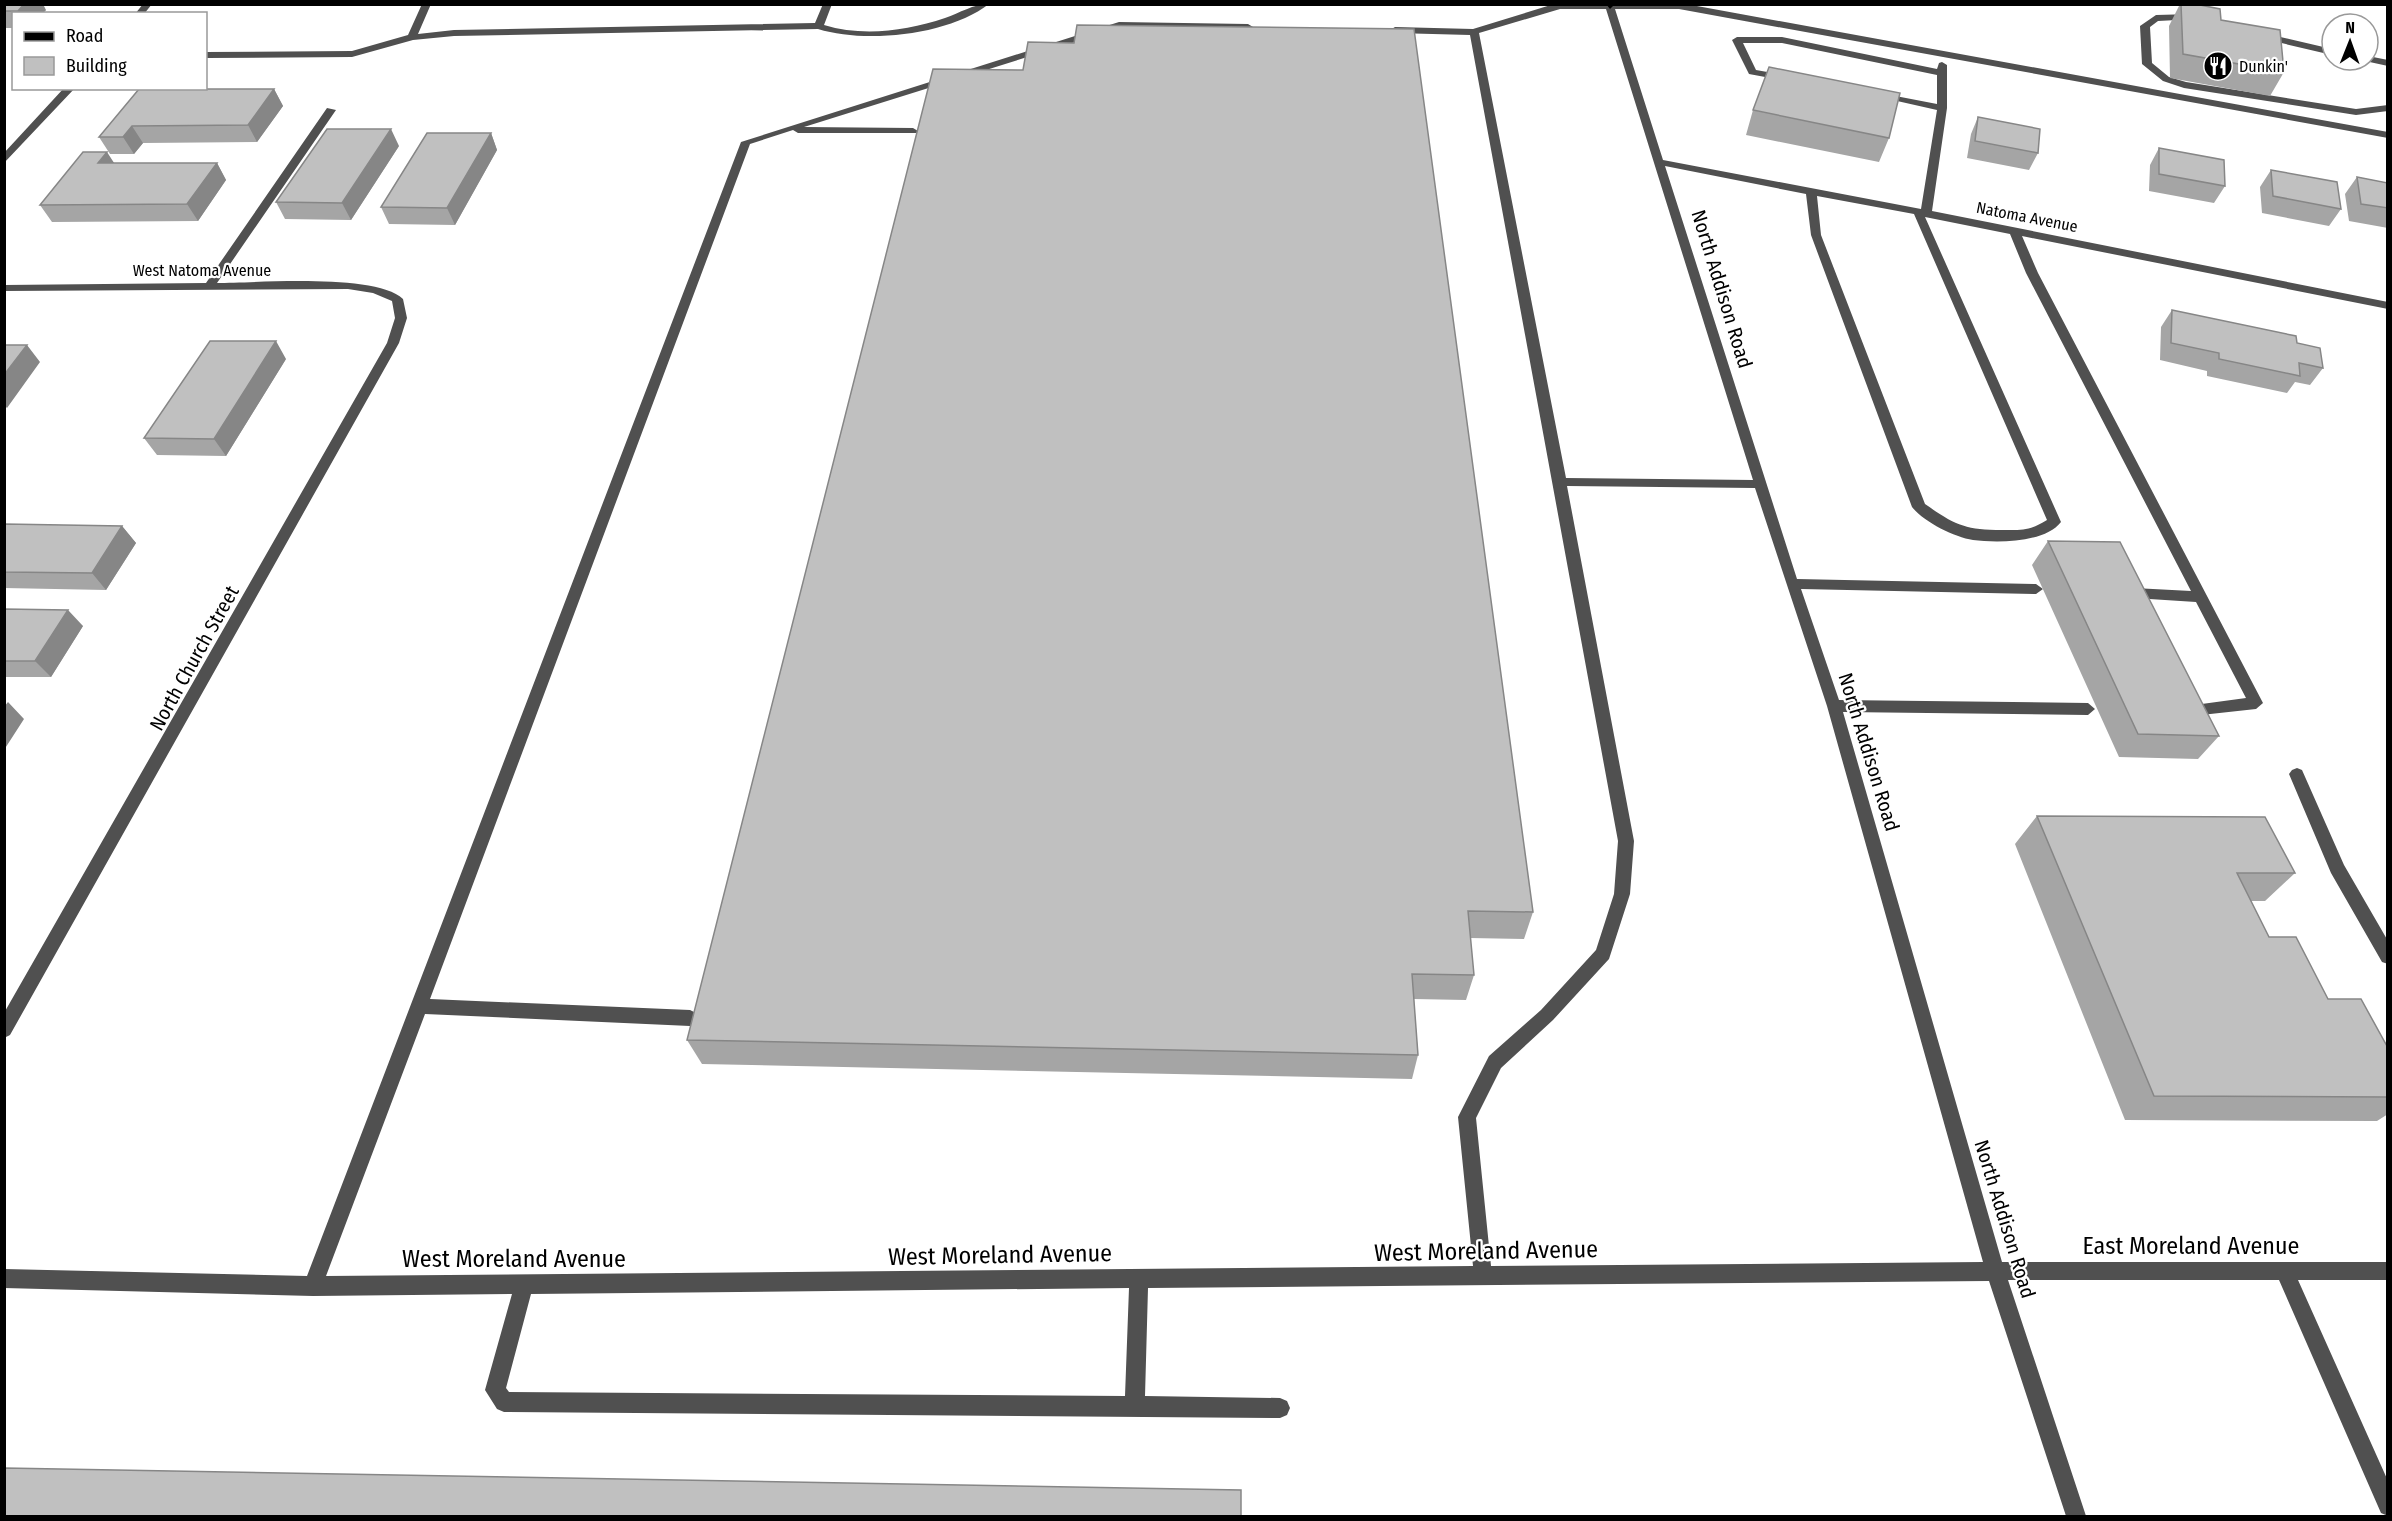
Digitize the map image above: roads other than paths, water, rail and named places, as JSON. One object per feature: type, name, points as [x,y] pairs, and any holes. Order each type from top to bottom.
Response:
[{"type":"street","points":[[412,37],[427,4]]},
{"type":"street","points":[[819,26],[828,4]]},
{"type":"street","points":[[207,55],[352,54],[412,37],[454,33],[819,26],[837,34],[864,36],[954,18],[985,4]]},
{"type":"street","name":"North Addison Road","points":[[1610,5],[1760,484],[1834,706],[1995,1271],[2076,1516]]},
{"type":"street","points":[[1379,30],[1474,32],[1559,6],[1679,6],[1726,9],[1942,53],[2388,135]]},
{"type":"street","points":[[2200,18],[2178,15],[2156,18],[2145,26],[2147,63],[2166,80],[2184,85],[2356,112],[2388,108]]},
{"type":"street","points":[[313,1286],[746,142],[1119,25],[1261,28]]},
{"type":"street","points":[[1474,32],[1626,841],[1622,894],[1603,954],[1547,1016],[1495,1062],[1467,1117],[1483,1276]]},
{"type":"street","points":[[2253,33],[2320,49]]},
{"type":"street","points":[[1797,81],[1752,72],[1737,40],[1782,40],[1942,73]]},
{"type":"street","points":[[1810,191],[1816,235],[1919,507],[1944,524],[1973,535],[2032,535],[2054,522],[1922,212],[1942,108],[1942,53]]},
{"type":"street","points":[[4,160],[68,90]]},
{"type":"street","points":[[1864,93],[1942,108]]},
{"type":"street","points":[[209,287],[331,110]]},
{"type":"street","points":[[783,130],[913,131]]},
{"type":"street","name":"Natoma Avenue","points":[[1659,162],[1922,212],[2388,306]]},
{"type":"street","points":[[2014,231],[2032,273],[2256,703],[2192,710]]},
{"type":"street","name":"West Natoma Avenue","points":[[4,288],[348,286],[376,290],[397,300]]},
{"type":"street","name":"North Church Street","points":[[4,1030],[10,1012],[393,343],[401,318],[397,300]]},
{"type":"street","points":[[1560,482],[1760,484]]},
{"type":"street","points":[[1792,584],[2036,589]]},
{"type":"street","points":[[2134,593],[2201,597]]},
{"type":"street","points":[[1834,706],[2088,709]]},
{"type":"street","points":[[2296,774],[2337,868],[2388,957]]},
{"type":"street","points":[[420,1006],[690,1018]]},
{"type":"street","name":"West Moreland Avenue","points":[[4,1278],[313,1286],[1995,1271]]},
{"type":"street","name":"East Moreland Avenue","points":[[1995,1271],[2388,1271]]},
{"type":"street","points":[[2285,1272],[2388,1506]]},
{"type":"street","points":[[1135,1406],[1139,1280]]},
{"type":"street","points":[[524,1285],[495,1390],[504,1402],[1280,1408]]},
{"type":"place","name":"Dunkin'","points":[[2218,66]]}]
